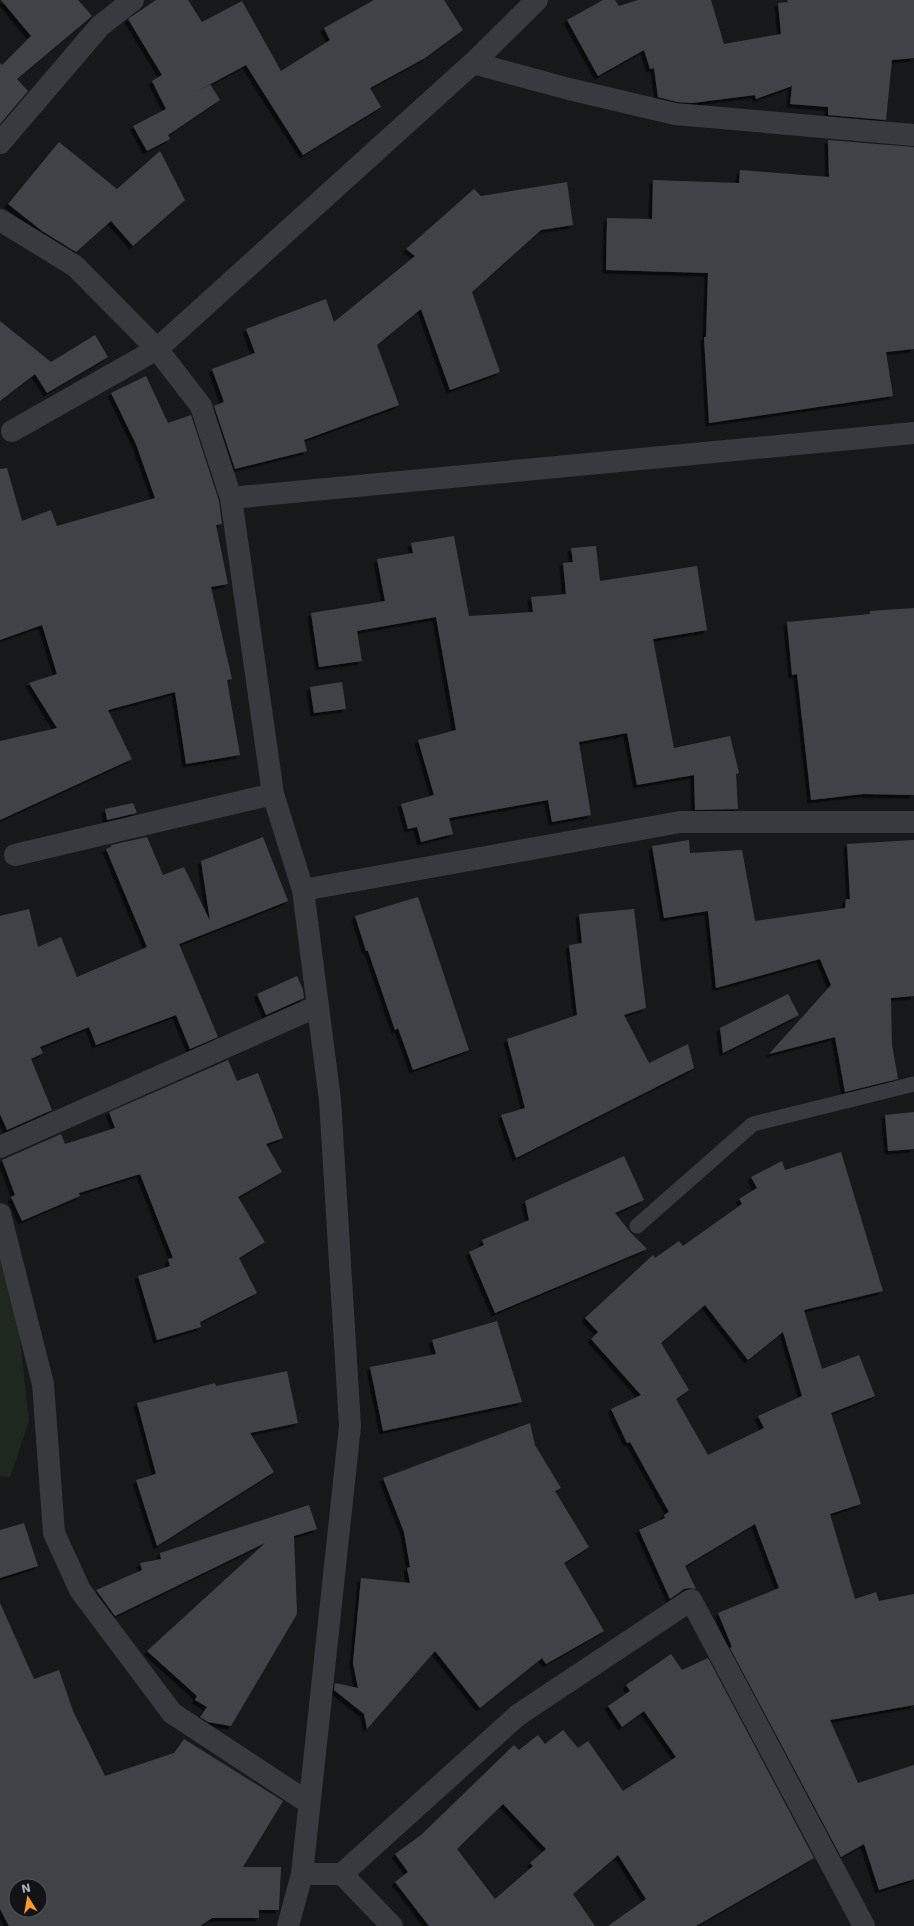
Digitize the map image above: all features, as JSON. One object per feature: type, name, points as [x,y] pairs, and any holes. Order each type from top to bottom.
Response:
[{"type":"street","points":[[0,144],[100,26],[133,0]]},
{"type":"street","points":[[12,431],[157,349],[473,63],[537,0]]},
{"type":"street","points":[[473,63],[569,89],[675,114],[914,135]]},
{"type":"street","points":[[0,220],[76,266],[157,349],[201,406],[231,498],[273,794],[303,890],[330,1100],[350,1426],[302,1874],[288,1926]]},
{"type":"street","points":[[231,498],[914,433]]},
{"type":"street","points":[[15,855],[273,794]]},
{"type":"street","points":[[303,890],[680,822],[914,822]]},
{"type":"street","points":[[0,1147],[318,1006]]},
{"type":"street","points":[[0,1214],[43,1384],[54,1533],[80,1590],[172,1713],[309,1803]]},
{"type":"street","points":[[302,1874],[342,1874],[518,1715],[691,1600],[864,1926]]},
{"type":"street","points":[[342,1874],[392,1926]]},
{"type":"lane","points":[[637,1226],[753,1124],[914,1084]]},
{"type":"shaded area","points":[[0,1247],[17,1313],[29,1421],[10,1477],[0,1476]]},
{"type":"building","points":[[1,0],[78,0],[92,16],[17,79],[28,91],[0,124],[0,63],[2,65],[31,36]]},
{"type":"building","points":[[156,0],[188,0],[202,22],[242,1],[281,71],[330,40],[324,28],[374,0],[444,0],[463,30],[425,58],[370,88],[381,107],[303,155],[246,65],[210,84],[220,100],[168,135],[170,139],[147,151],[133,126],[166,109],[152,81],[162,75],[128,19]]},
{"type":"building","points":[[603,0],[615,0],[619,6],[638,0],[711,0],[724,44],[781,34],[778,3],[788,2],[787,0],[914,0],[914,58],[892,60],[886,120],[828,115],[828,107],[790,104],[792,86],[756,99],[755,95],[692,103],[677,102],[658,97],[654,68],[650,69],[644,50],[598,76],[567,20]]},
{"type":"building","points":[[828,140],[914,147],[914,349],[886,352],[893,396],[709,423],[704,337],[706,337],[708,273],[606,270],[607,218],[652,219],[653,180],[739,183],[740,170],[829,177]]},
{"type":"building","points":[[59,142],[117,189],[160,151],[185,200],[133,246],[111,221],[76,252],[42,231],[8,204]]},
{"type":"building","points":[[567,182],[573,225],[541,230],[472,292],[500,372],[450,390],[421,309],[377,345],[399,405],[304,440],[307,451],[235,469],[214,406],[224,402],[212,369],[255,353],[246,329],[326,299],[334,322],[415,256],[406,249],[474,189],[481,196]]},
{"type":"building","points":[[0,321],[51,362],[95,335],[108,357],[47,393],[35,374],[0,401]]},
{"type":"building","points":[[146,376],[168,423],[191,415],[219,501],[222,524],[216,525],[228,584],[211,587],[232,679],[227,680],[240,755],[186,764],[175,692],[108,710],[132,759],[0,820],[0,741],[57,728],[29,683],[57,674],[42,625],[0,640],[0,469],[7,468],[22,521],[51,510],[57,526],[155,498],[136,444],[111,393]]},
{"type":"building","points":[[454,536],[469,616],[533,612],[531,597],[566,594],[563,563],[573,562],[571,548],[596,546],[600,581],[697,566],[707,630],[653,639],[674,748],[730,736],[739,773],[736,774],[738,809],[695,810],[694,775],[637,785],[627,733],[579,742],[591,815],[552,822],[548,800],[449,818],[453,834],[421,842],[417,827],[408,829],[401,804],[434,795],[418,740],[456,730],[436,617],[357,631],[362,661],[319,667],[311,613],[385,601],[377,559],[413,553],[411,543]]},
{"type":"building","points":[[914,608],[914,795],[863,794],[811,800],[797,674],[792,675],[787,622],[870,614],[870,611]]},
{"type":"building","points":[[342,682],[346,709],[314,713],[310,687]]},
{"type":"building","points":[[133,803],[137,813],[107,820],[105,809]]},
{"type":"building","points":[[147,837],[163,875],[184,867],[210,921],[201,861],[263,837],[288,901],[179,944],[218,1037],[190,1049],[176,1015],[96,1045],[89,1027],[40,1047],[43,1053],[31,1059],[52,1110],[7,1130],[0,1114],[0,916],[29,909],[38,947],[61,937],[77,977],[147,947],[106,849],[111,847],[111,845]]},
{"type":"building","points":[[689,840],[690,853],[742,850],[755,921],[845,908],[846,899],[850,899],[847,844],[914,840],[914,996],[891,998],[892,1045],[898,1079],[845,1092],[835,1037],[769,1054],[831,985],[820,959],[716,988],[708,911],[664,918],[652,846]]},
{"type":"building","points":[[418,897],[469,1050],[413,1070],[398,1028],[395,1030],[368,951],[366,951],[355,916]]},
{"type":"building","points":[[634,909],[646,1008],[624,1015],[649,1063],[688,1044],[694,1068],[516,1158],[501,1115],[525,1108],[507,1039],[577,1015],[569,945],[582,943],[579,914]]},
{"type":"building","points":[[297,976],[303,990],[304,998],[266,1015],[257,994]]},
{"type":"building","points":[[788,994],[799,1015],[723,1053],[720,1028]]},
{"type":"building","points":[[228,1060],[237,1081],[258,1073],[283,1138],[266,1144],[282,1172],[238,1197],[265,1242],[239,1258],[257,1293],[200,1322],[201,1327],[157,1340],[138,1276],[170,1266],[168,1259],[173,1258],[140,1174],[79,1193],[80,1196],[22,1221],[11,1197],[15,1195],[2,1160],[61,1134],[65,1144],[115,1128],[109,1112]]},
{"type":"building","points":[[914,1112],[914,1149],[888,1151],[885,1115]]},
{"type":"building","points":[[841,1152],[883,1291],[804,1310],[822,1369],[859,1355],[875,1396],[831,1413],[861,1504],[830,1514],[855,1599],[876,1592],[879,1601],[914,1594],[914,1705],[830,1720],[858,1783],[914,1765],[914,1879],[879,1890],[864,1844],[841,1857],[730,1648],[732,1647],[718,1613],[779,1588],[755,1524],[685,1566],[696,1589],[684,1589],[670,1599],[639,1530],[665,1518],[664,1515],[669,1512],[630,1442],[627,1443],[611,1409],[641,1395],[591,1339],[598,1332],[585,1318],[653,1255],[655,1258],[679,1241],[683,1246],[742,1204],[739,1199],[757,1188],[751,1177],[782,1161],[785,1170]],"holes":[[[705,1305],[748,1360],[783,1332],[802,1396],[758,1416],[764,1428],[708,1455],[676,1399],[689,1390],[661,1343]]]},
{"type":"building","points":[[624,1156],[644,1200],[615,1213],[630,1232],[647,1249],[495,1313],[469,1252],[484,1245],[482,1240],[529,1220],[525,1201]]},
{"type":"building","points":[[497,1321],[522,1402],[383,1431],[370,1367],[436,1354],[432,1340]]},
{"type":"building","points":[[287,1371],[298,1423],[250,1433],[274,1472],[157,1546],[136,1480],[156,1474],[137,1403],[215,1383],[216,1386]]},
{"type":"building","points":[[530,1423],[535,1445],[561,1488],[555,1491],[589,1547],[564,1563],[604,1631],[546,1664],[542,1658],[480,1708],[435,1651],[367,1729],[364,1714],[334,1690],[335,1683],[358,1688],[353,1663],[361,1578],[410,1583],[407,1568],[410,1567],[404,1532],[383,1478]]},
{"type":"building","points":[[309,1505],[317,1529],[294,1536],[297,1614],[231,1726],[208,1722],[200,1717],[207,1707],[195,1700],[197,1696],[147,1651],[265,1543],[115,1616],[96,1590],[142,1570],[140,1563],[161,1559],[160,1553]]},
{"type":"building","points":[[24,1523],[38,1566],[0,1578],[0,1530]]},
{"type":"building","points":[[0,1603],[34,1679],[59,1670],[73,1711],[105,1776],[174,1753],[184,1739],[283,1801],[243,1867],[281,1867],[279,1910],[259,1910],[259,1918],[212,1918],[200,1926],[9,1926],[0,1909]]},
{"type":"building","points":[[671,1654],[682,1670],[708,1658],[814,1858],[696,1926],[608,1926],[646,1899],[618,1855],[573,1894],[595,1926],[429,1926],[395,1882],[408,1872],[395,1854],[421,1835],[514,1745],[519,1750],[538,1735],[545,1744],[563,1730],[578,1748],[588,1741],[623,1791],[676,1757],[644,1711],[622,1727],[608,1706],[630,1691],[626,1685]],"holes":[[[503,1804],[546,1849],[530,1863],[533,1866],[495,1899],[457,1849]]]}]
